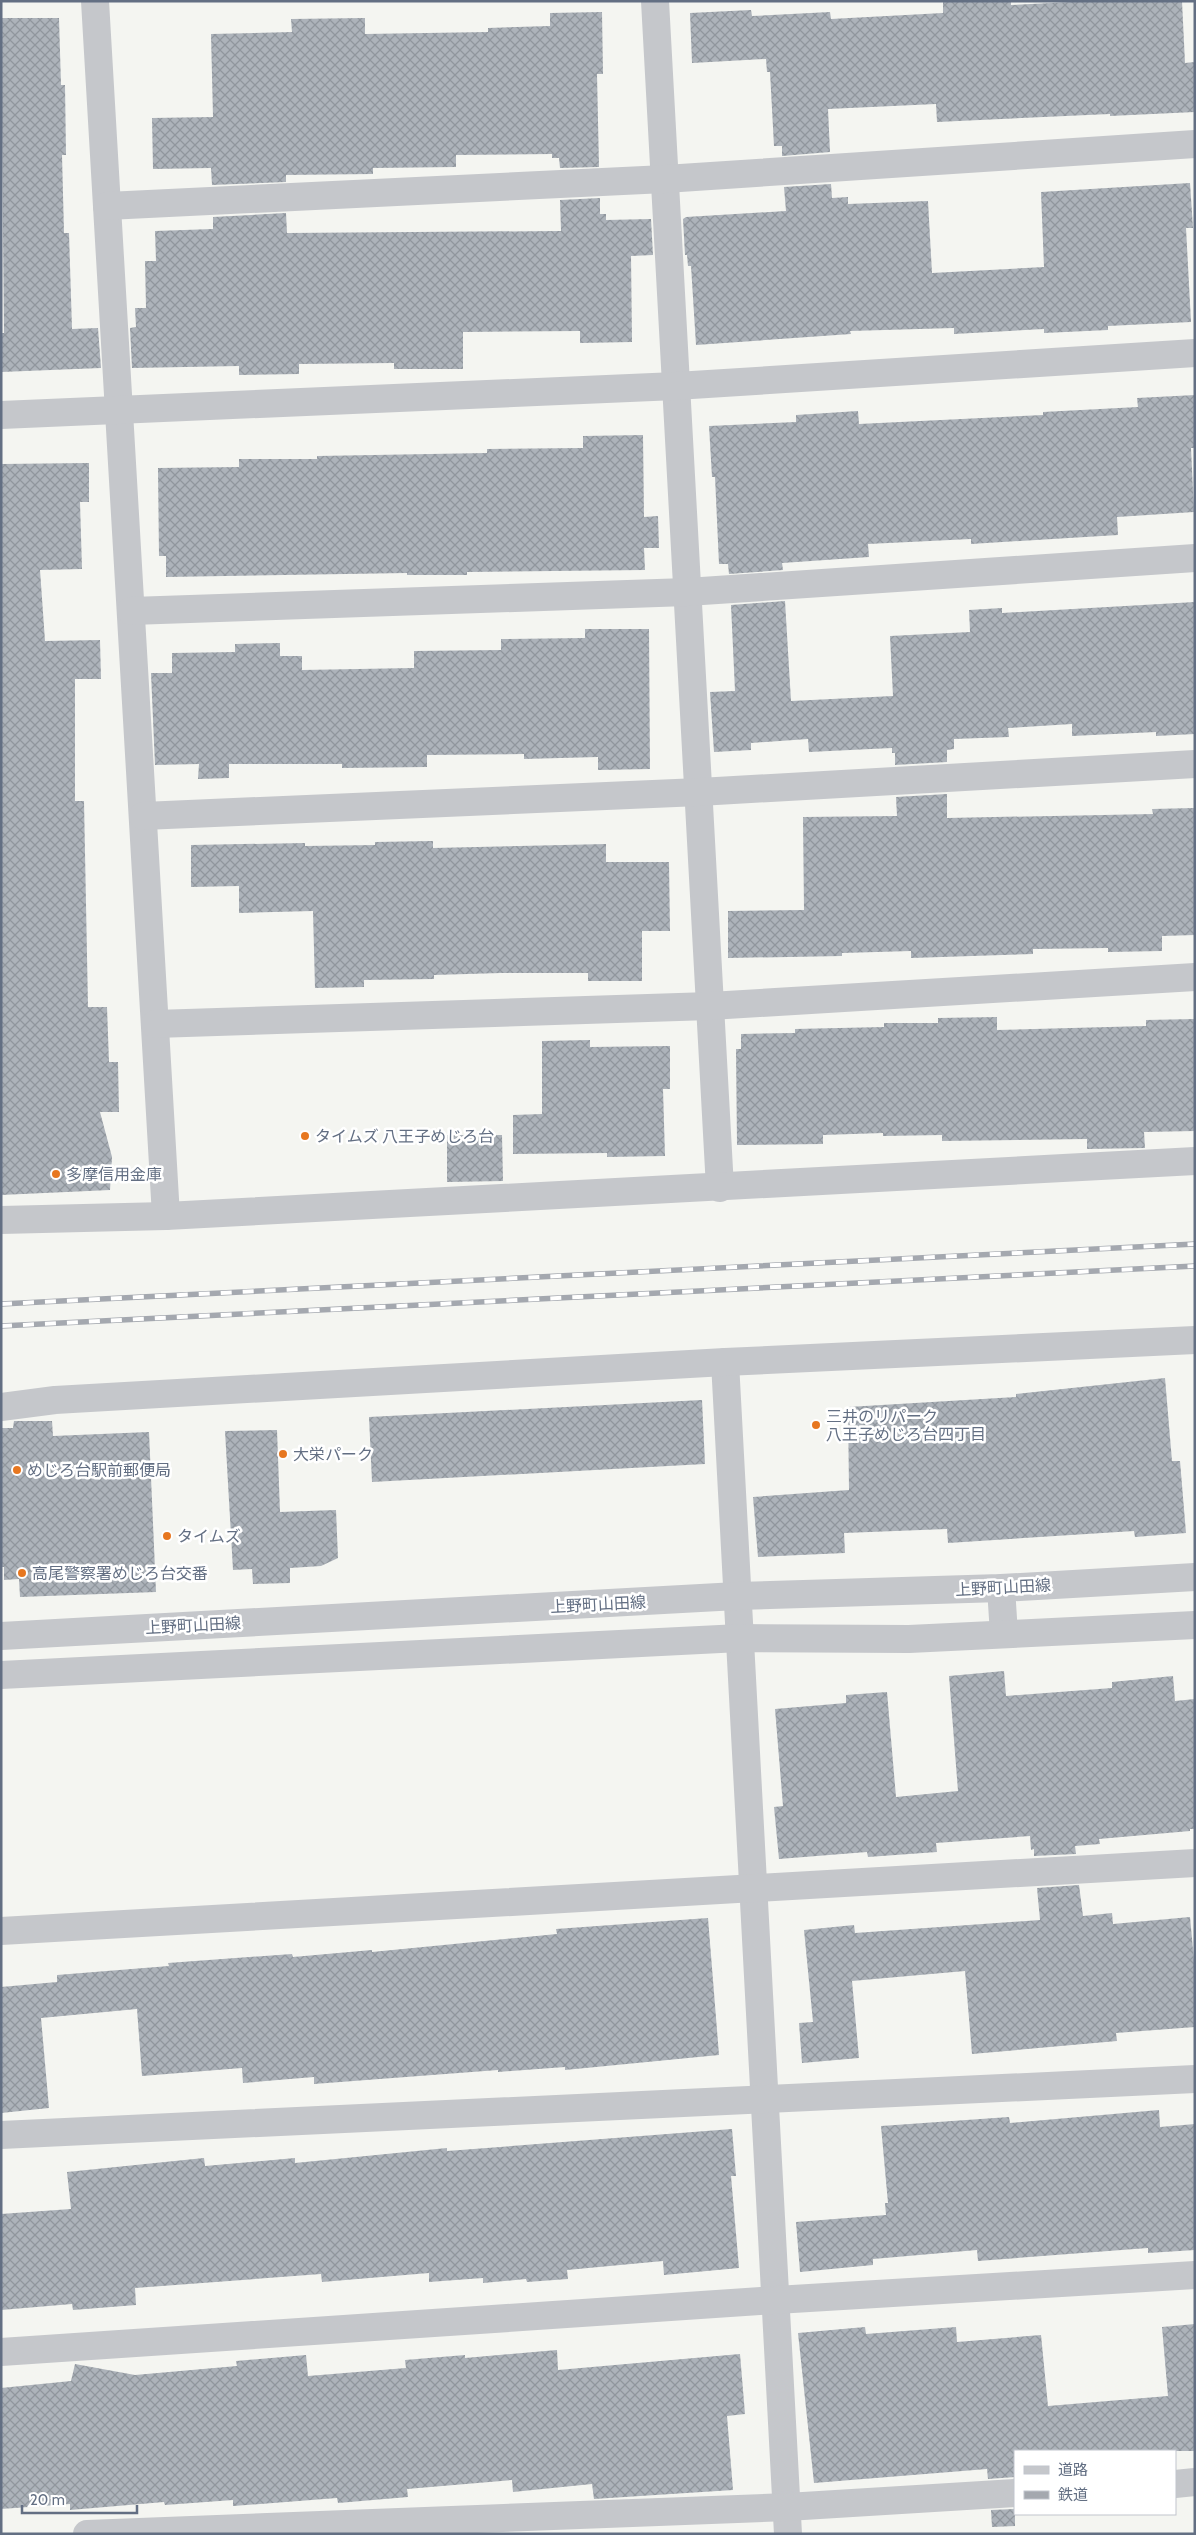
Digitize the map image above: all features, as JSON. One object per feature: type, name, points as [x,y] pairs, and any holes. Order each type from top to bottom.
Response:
[{"type":"street","points":[[95,1],[166,1216]]},
{"type":"street","points":[[655,1],[720,1188]]},
{"type":"street","points":[[108,206],[665,179],[1195,144]]},
{"type":"street","points":[[1,415],[119,408],[676,386],[1195,353]]},
{"type":"street","points":[[131,611],[687,592],[1195,558]]},
{"type":"street","points":[[142,816],[698,792],[1195,764]]},
{"type":"street","points":[[155,1024],[710,1006],[1195,977]]},
{"type":"street","points":[[1,1220],[166,1216],[720,1188],[1195,1161]]},
{"type":"street","points":[[1,1406],[55,1400],[725,1362],[1195,1340]]},
{"type":"street","points":[[725,1362],[788,2534]]},
{"type":"street","name":"上野町山田線","points":[[1,1636],[737,1596],[1001,1588],[1195,1577]]},
{"type":"street","points":[[1001,1588],[1004,1634]]},
{"type":"street","points":[[1,1675],[740,1638],[909,1639],[1195,1625]]},
{"type":"street","points":[[1,1931],[1195,1863]]},
{"type":"street","points":[[1,2135],[1195,2078]]},
{"type":"street","points":[[1,2352],[776,2300],[1195,2275]]},
{"type":"street","points":[[1176,2484],[1195,2482]]},
{"type":"street","points":[[87,2534],[787,2507],[1014,2493]]},
{"type":"building","points":[[943,1],[1011,1],[1011,5],[1092,1],[1182,1],[1185,63],[1195,62],[1195,112],[937,122],[936,104],[828,109],[830,152],[782,156],[782,146],[774,146],[770,72],[767,72],[766,59],[692,63],[690,13],[751,10],[752,16],[830,12],[831,19],[943,13]]},
{"type":"building","points":[[602,12],[603,74],[597,74],[599,167],[560,168],[559,158],[552,158],[552,154],[456,155],[456,167],[373,168],[373,174],[286,175],[286,182],[212,185],[211,168],[153,169],[152,118],[213,117],[211,34],[292,32],[291,19],[365,18],[365,34],[488,32],[488,28],[550,26],[550,13]]},
{"type":"building","points":[[1,18],[59,18],[61,85],[65,85],[66,155],[62,155],[64,233],[69,233],[72,329],[98,328],[101,368],[1,372],[1,333],[4,333]]},
{"type":"building","points":[[1190,183],[1193,228],[1186,228],[1191,322],[1108,326],[1108,330],[1044,333],[1044,329],[954,334],[954,328],[850,331],[851,334],[696,345],[691,266],[688,266],[687,255],[685,255],[683,219],[686,217],[786,211],[784,187],[831,184],[832,198],[848,197],[848,204],[928,201],[932,273],[1044,267],[1041,192]]},
{"type":"building","points":[[600,198],[600,214],[606,214],[606,220],[651,219],[653,255],[631,256],[632,342],[580,343],[580,331],[463,332],[463,369],[394,369],[394,363],[299,364],[299,374],[239,375],[239,366],[132,368],[130,328],[136,327],[135,308],[146,308],[145,261],[156,261],[155,231],[213,229],[213,217],[286,213],[287,233],[561,231],[560,200]]},
{"type":"building","points":[[1195,395],[1195,448],[1191,448],[1194,512],[1117,517],[1118,535],[971,544],[971,539],[868,544],[869,557],[782,563],[783,570],[729,574],[728,564],[719,564],[715,477],[712,477],[709,426],[796,422],[796,415],[858,411],[859,424],[1043,415],[1043,412],[1138,407],[1137,398]]},
{"type":"building","points":[[643,435],[644,517],[658,516],[659,548],[644,548],[645,570],[467,572],[467,575],[407,575],[407,573],[166,577],[166,556],[159,556],[158,468],[239,467],[239,459],[317,459],[317,456],[487,453],[487,449],[583,448],[583,436]]},
{"type":"building","points":[[89,463],[89,502],[80,502],[82,569],[40,570],[45,641],[100,640],[101,679],[75,679],[75,801],[84,801],[88,1007],[107,1007],[109,1062],[118,1062],[119,1112],[100,1112],[112,1157],[110,1190],[1,1195],[1,464]]},
{"type":"building","points":[[785,601],[791,701],[893,696],[890,636],[970,632],[969,610],[1002,608],[1002,613],[1195,602],[1195,734],[1156,736],[1156,732],[1072,736],[1072,724],[1008,728],[1009,737],[954,739],[954,749],[947,750],[947,762],[895,765],[895,753],[892,753],[892,748],[809,752],[808,739],[751,743],[751,750],[714,752],[710,692],[735,691],[731,605]]},
{"type":"building","points":[[585,629],[649,629],[650,769],[598,770],[598,757],[524,759],[524,754],[427,755],[427,767],[342,768],[342,764],[229,764],[229,778],[198,779],[199,764],[155,765],[151,673],[172,673],[172,653],[235,652],[235,644],[280,643],[280,656],[302,656],[302,670],[414,668],[414,651],[501,650],[501,639],[585,638]]},
{"type":"building","points":[[947,794],[947,818],[1153,814],[1152,809],[1195,808],[1195,935],[1162,936],[1162,951],[1108,952],[1108,948],[1033,949],[1033,954],[911,958],[911,951],[842,953],[842,956],[728,958],[728,911],[804,910],[803,817],[897,816],[896,797]]},
{"type":"building","points":[[433,841],[433,848],[606,844],[606,862],[669,862],[670,931],[642,931],[642,981],[588,981],[588,973],[501,973],[434,975],[434,979],[364,980],[364,987],[315,988],[313,911],[239,913],[239,886],[191,887],[191,845],[305,843],[305,846],[375,845],[375,842]]},
{"type":"building","points":[[997,1017],[997,1030],[1146,1026],[1146,1020],[1195,1019],[1195,1131],[1144,1132],[1145,1148],[1087,1149],[1087,1139],[942,1141],[942,1135],[883,1136],[883,1133],[823,1135],[823,1144],[737,1145],[736,1049],[741,1049],[741,1034],[795,1033],[795,1029],[884,1027],[884,1023],[938,1023],[938,1018]]},
{"type":"building","points":[[590,1040],[590,1047],[670,1046],[670,1089],[663,1089],[665,1156],[607,1157],[607,1153],[513,1154],[513,1115],[542,1114],[542,1041]]},
{"type":"building","points":[[447,1135],[502,1135],[503,1181],[447,1182]]},
{"type":"building","points":[[1165,1378],[1172,1461],[1180,1461],[1186,1533],[1135,1537],[1134,1531],[948,1543],[947,1529],[844,1533],[845,1553],[758,1557],[753,1497],[849,1490],[848,1407],[1016,1397],[1016,1394]]},
{"type":"building","points":[[702,1400],[705,1464],[372,1482],[369,1417]]},
{"type":"building","points":[[14,1421],[52,1421],[53,1436],[149,1432],[156,1592],[20,1597],[19,1579],[4,1580],[4,1567],[1,1567],[1,1428],[13,1428]]},
{"type":"building","points":[[277,1430],[280,1512],[336,1510],[338,1558],[321,1566],[290,1568],[290,1583],[253,1584],[252,1569],[233,1570],[225,1431]]},
{"type":"building","points":[[1004,1671],[1006,1696],[1112,1688],[1112,1682],[1173,1676],[1175,1701],[1195,1699],[1195,1829],[1099,1839],[1100,1844],[1075,1846],[1076,1854],[1034,1856],[1034,1849],[1031,1850],[1030,1836],[936,1843],[937,1852],[868,1857],[867,1852],[779,1859],[774,1807],[783,1806],[775,1709],[846,1703],[846,1695],[887,1692],[896,1797],[958,1791],[949,1676]]},
{"type":"building","points":[[1079,1885],[1083,1916],[1112,1913],[1113,1924],[1190,1917],[1195,1971],[1195,2027],[1116,2033],[1117,2041],[972,2054],[965,1971],[852,1981],[859,2058],[802,2063],[799,2023],[813,2022],[804,1930],[854,1925],[855,1933],[1040,1920],[1037,1888]]},
{"type":"building","points":[[708,1918],[719,2055],[565,2070],[565,2067],[498,2072],[498,2070],[314,2084],[314,2077],[243,2083],[242,2068],[142,2076],[137,2009],[41,2018],[49,2108],[1,2113],[1,1987],[57,1982],[57,1975],[169,1966],[168,1963],[292,1954],[293,1957],[372,1950],[372,1952],[557,1934],[556,1929]]},
{"type":"building","points":[[1159,2110],[1160,2127],[1195,2124],[1195,2250],[1148,2253],[1148,2248],[978,2261],[977,2250],[873,2259],[873,2265],[800,2272],[796,2222],[886,2215],[885,2203],[888,2203],[881,2126],[1009,2117],[1010,2123]]},
{"type":"building","points":[[732,2129],[736,2176],[731,2176],[739,2268],[664,2275],[663,2261],[567,2270],[568,2279],[527,2282],[526,2279],[483,2283],[483,2278],[429,2282],[429,2273],[322,2282],[321,2274],[135,2288],[136,2305],[73,2310],[72,2304],[1,2310],[1,2214],[71,2209],[67,2172],[204,2158],[205,2166],[295,2158],[295,2163],[447,2148],[447,2151]]},
{"type":"building","points":[[1195,2324],[1195,2451],[1014,2450],[1014,2477],[988,2479],[987,2469],[814,2483],[798,2333],[865,2327],[866,2334],[956,2327],[957,2342],[1041,2335],[1048,2406],[1168,2396],[1162,2327]]},
{"type":"building","points":[[557,2350],[558,2370],[740,2354],[745,2414],[727,2416],[733,2490],[594,2499],[592,2484],[513,2492],[512,2480],[407,2489],[408,2497],[338,2503],[337,2498],[233,2506],[233,2500],[165,2505],[164,2502],[70,2510],[70,2504],[1,2509],[1,2388],[71,2381],[75,2364],[135,2375],[237,2366],[236,2361],[306,2355],[308,2376],[406,2368],[405,2360],[465,2355],[465,2358]]},
{"type":"building","points":[[1014,2509],[1015,2526],[992,2527],[991,2510]]},
{"type":"railway","points":[[1,1304],[1195,1244]]},
{"type":"railway","points":[[1,1326],[1195,1266]]},
{"type":"place","name":"タイムズ 八王子めじろ台","points":[[305,1136]]},
{"type":"place","name":"多摩信用金庫","points":[[56,1174]]},
{"type":"place","name":"三井のリパーク 八王子めじろ台四丁目","points":[[816,1425]]},
{"type":"place","name":"大栄パーク","points":[[283,1454]]},
{"type":"place","name":"めじろ台駅前郵便局","points":[[17,1470]]},
{"type":"place","name":"タイムズ","points":[[167,1536]]},
{"type":"place","name":"高尾警察署めじろ台交番","points":[[22,1573]]}]
